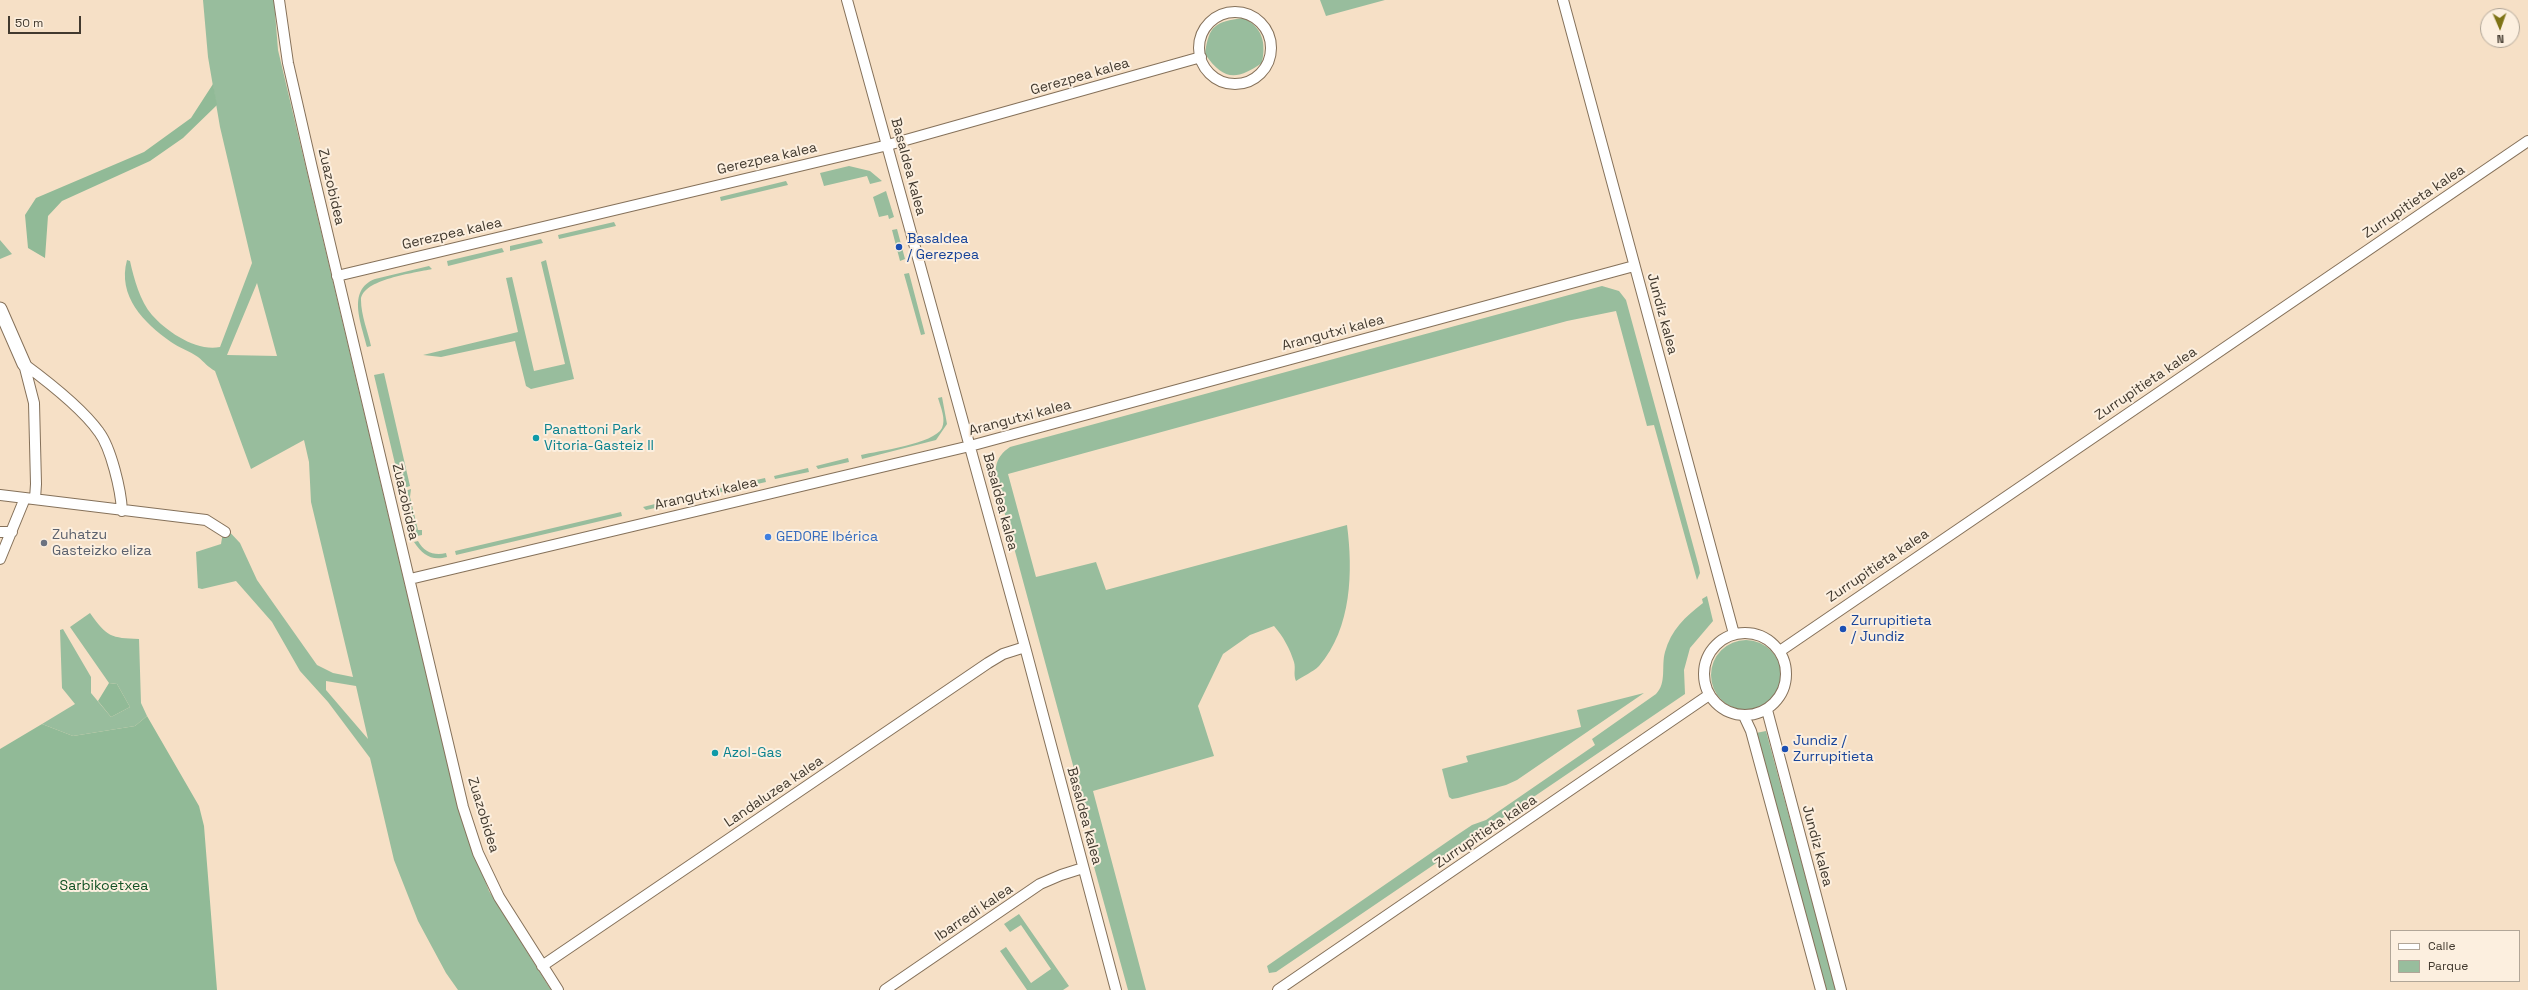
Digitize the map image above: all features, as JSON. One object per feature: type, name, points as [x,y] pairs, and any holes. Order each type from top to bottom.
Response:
[{"type":"street","name":"Zuazobidea","points":[[279,0],[288,64],[463,807],[478,853],[499,897],[558,990]]},
{"type":"street","name":"Basaldea kalea","points":[[847,0],[1025,647],[1116,990]]},
{"type":"street","name":"Jundiz kalea","points":[[1563,0],[1734,634]]},
{"type":"street","points":[[1236,12],[1249,14],[1260,21],[1268,32],[1271,45],[1270,58],[1264,70],[1248,81],[1228,83],[1216,78],[1206,69],[1200,57],[1200,44],[1203,31],[1211,21],[1223,14],[1236,12]]},
{"type":"street","name":"Gerezpea kalea","points":[[337,276],[888,145],[1200,57]]},
{"type":"street","name":"Zurrupitieta kalea","points":[[1780,651],[2528,141]]},
{"type":"street","name":"Arangutxi kalea","points":[[410,579],[970,446],[1634,266]]},
{"type":"street","points":[[0,309],[24,364],[34,403],[36,455],[30,499],[12,532],[0,559]]},
{"type":"street","points":[[24,364],[44,378],[99,432],[114,470],[122,511]]},
{"type":"street","points":[[0,495],[206,520],[225,532]]},
{"type":"street","points":[[0,532],[12,532]]},
{"type":"street","points":[[1734,634],[1755,634],[1773,643],[1780,651],[1787,669],[1786,683],[1781,696],[1767,710],[1744,716],[1724,710],[1709,695],[1704,677],[1707,658],[1718,643],[1734,634]]},
{"type":"street","name":"Landaluzea kalea","points":[[542,966],[988,663],[1003,654],[1025,647]]},
{"type":"street","name":"Zurrupitieta kalea","points":[[1278,990],[1709,695]]},
{"type":"street","name":"Jundiz kalea","points":[[1767,710],[1841,990]]},
{"type":"street","points":[[1744,716],[1751,731],[1821,990]]},
{"type":"street","name":"Ibarredi kalea","points":[[885,990],[1040,884],[1060,875],[1083,868]]},
{"type":"green space","points":[[203,0],[274,0],[278,50],[457,805],[489,891],[551,990],[458,990],[446,973],[418,921],[394,860],[370,758],[328,702],[300,671],[272,622],[236,581],[202,589],[198,588],[196,552],[221,544],[224,526],[240,543],[257,580],[317,665],[333,673],[353,677],[311,502],[309,462],[304,440],[251,469],[215,371],[198,357],[174,344],[151,326],[135,307],[129,297],[126,285],[125,273],[127,260],[130,261],[144,303],[158,321],[174,334],[192,344],[211,348],[220,347],[252,263],[220,127],[208,57]],"holes":[[[257,283],[277,356],[227,355]],[[326,681],[356,686],[368,739],[326,690]]]},
{"type":"green space","points":[[1320,0],[1385,0],[1326,16]]},
{"type":"green space","points":[[1243,18],[1255,26],[1262,36],[1264,49],[1262,63],[1245,73],[1230,75],[1218,69],[1205,54],[1207,44],[1211,31],[1215,27],[1226,21]]},
{"type":"green space","points":[[213,84],[217,105],[183,138],[150,161],[62,201],[48,216],[45,258],[28,248],[25,215],[36,198],[144,152],[191,118]]},
{"type":"green space","points":[[849,166],[870,171],[882,181],[870,184],[867,176],[824,186],[820,173]]},
{"type":"green space","points":[[786,181],[788,185],[721,201],[720,197]]},
{"type":"green space","points":[[886,191],[894,217],[889,219],[888,215],[879,217],[873,197]]},
{"type":"green space","points":[[614,222],[616,226],[559,239],[558,235]]},
{"type":"green space","points":[[897,229],[905,259],[900,261],[892,230]]},
{"type":"green space","points":[[541,239],[543,243],[510,251],[510,246]]},
{"type":"green space","points":[[0,240],[12,254],[0,259]]},
{"type":"green space","points":[[502,248],[504,252],[448,266],[447,261]]},
{"type":"green space","points":[[546,260],[574,379],[531,389],[526,386],[515,341],[441,357],[423,355],[518,332],[506,278],[512,277],[534,371],[565,364],[541,262]]},
{"type":"green space","points":[[429,266],[432,269],[402,275],[379,282],[370,287],[364,293],[361,300],[361,306],[371,346],[367,347],[358,309],[358,300],[361,291],[366,284],[375,279]]},
{"type":"green space","points":[[909,273],[925,334],[921,335],[904,274]]},
{"type":"green space","points":[[1602,286],[1619,291],[1626,300],[1699,567],[1700,573],[1697,580],[1654,425],[1647,426],[1616,311],[1567,321],[1008,474],[1036,577],[1096,562],[1106,590],[1347,525],[1350,561],[1348,598],[1344,617],[1338,634],[1330,651],[1319,666],[1296,681],[1295,665],[1290,652],[1283,638],[1274,626],[1250,635],[1223,654],[1198,706],[1214,756],[1093,791],[1146,990],[1128,990],[1088,845],[1093,839],[997,485],[996,469],[1001,455],[1010,447]]},
{"type":"green space","points":[[384,373],[410,486],[401,489],[374,375]]},
{"type":"green space","points":[[942,397],[947,424],[936,440],[862,459],[861,455],[917,443],[937,434],[943,425],[943,413],[938,398]]},
{"type":"green space","points":[[848,458],[849,462],[818,469],[816,466]]},
{"type":"green space","points":[[808,468],[809,472],[775,479],[774,476]]},
{"type":"green space","points":[[765,478],[766,482],[700,497],[699,493]]},
{"type":"green space","points":[[411,489],[410,497],[418,530],[422,530],[422,535],[412,537],[402,492]]},
{"type":"green space","points":[[683,497],[682,502],[646,510],[643,507]]},
{"type":"green space","points":[[621,512],[622,516],[456,555],[455,551]]},
{"type":"green space","points":[[418,541],[426,550],[437,554],[446,553],[447,557],[436,558],[424,554],[414,542]]},
{"type":"green space","points":[[1707,596],[1713,621],[1690,648],[1684,670],[1685,694],[1276,972],[1269,973],[1267,966],[1457,835],[1472,825],[1486,820],[1595,745],[1592,739],[1656,694],[1663,680],[1664,657],[1671,637],[1680,624],[1690,613],[1703,603],[1702,599]]},
{"type":"green space","points":[[90,613],[101,627],[110,635],[122,638],[139,639],[141,703],[147,716],[135,726],[73,736],[42,724],[75,704],[62,688],[60,630],[63,629],[91,677],[91,693],[111,717],[130,707],[117,684],[109,683],[70,627]]},
{"type":"green space","points":[[1739,640],[1753,640],[1766,646],[1775,655],[1781,668],[1779,688],[1771,700],[1753,710],[1739,710],[1726,704],[1717,695],[1711,682],[1711,668],[1717,655],[1726,646]]},
{"type":"green space","points":[[109,683],[117,684],[130,707],[111,717],[98,701]]},
{"type":"green space","points":[[1644,693],[1517,780],[1506,785],[1458,798],[1452,799],[1449,797],[1442,769],[1468,762],[1466,756],[1581,727],[1577,710]]},
{"type":"green space","name":"Sarbikoetxea","points":[[147,716],[199,806],[204,826],[217,990],[0,990],[0,749],[42,724],[73,736],[135,726]]},
{"type":"green space","points":[[1766,731],[1836,990],[1826,990],[1756,733]]},
{"type":"green space","points":[[1019,914],[1069,986],[1063,990],[1027,990],[1000,951],[1006,947],[1031,983],[1051,969],[1021,925],[1010,932],[1004,924]]},
{"type":"place","name":"Basaldea / Gerezpea","points":[[899,247]]},
{"type":"place","name":"Panattoni Park Vitoria-Gasteiz II","points":[[536,438]]},
{"type":"place","name":"GEDORE Ibérica","points":[[768,537]]},
{"type":"place","name":"Zuhatzu Gasteizko eliza","points":[[44,543]]},
{"type":"place","name":"Zurrupitieta / Jundiz","points":[[1843,629]]},
{"type":"place","name":"Jundiz / Zurrupitieta","points":[[1785,749]]},
{"type":"place","name":"Azol-Gas","points":[[715,753]]}]
